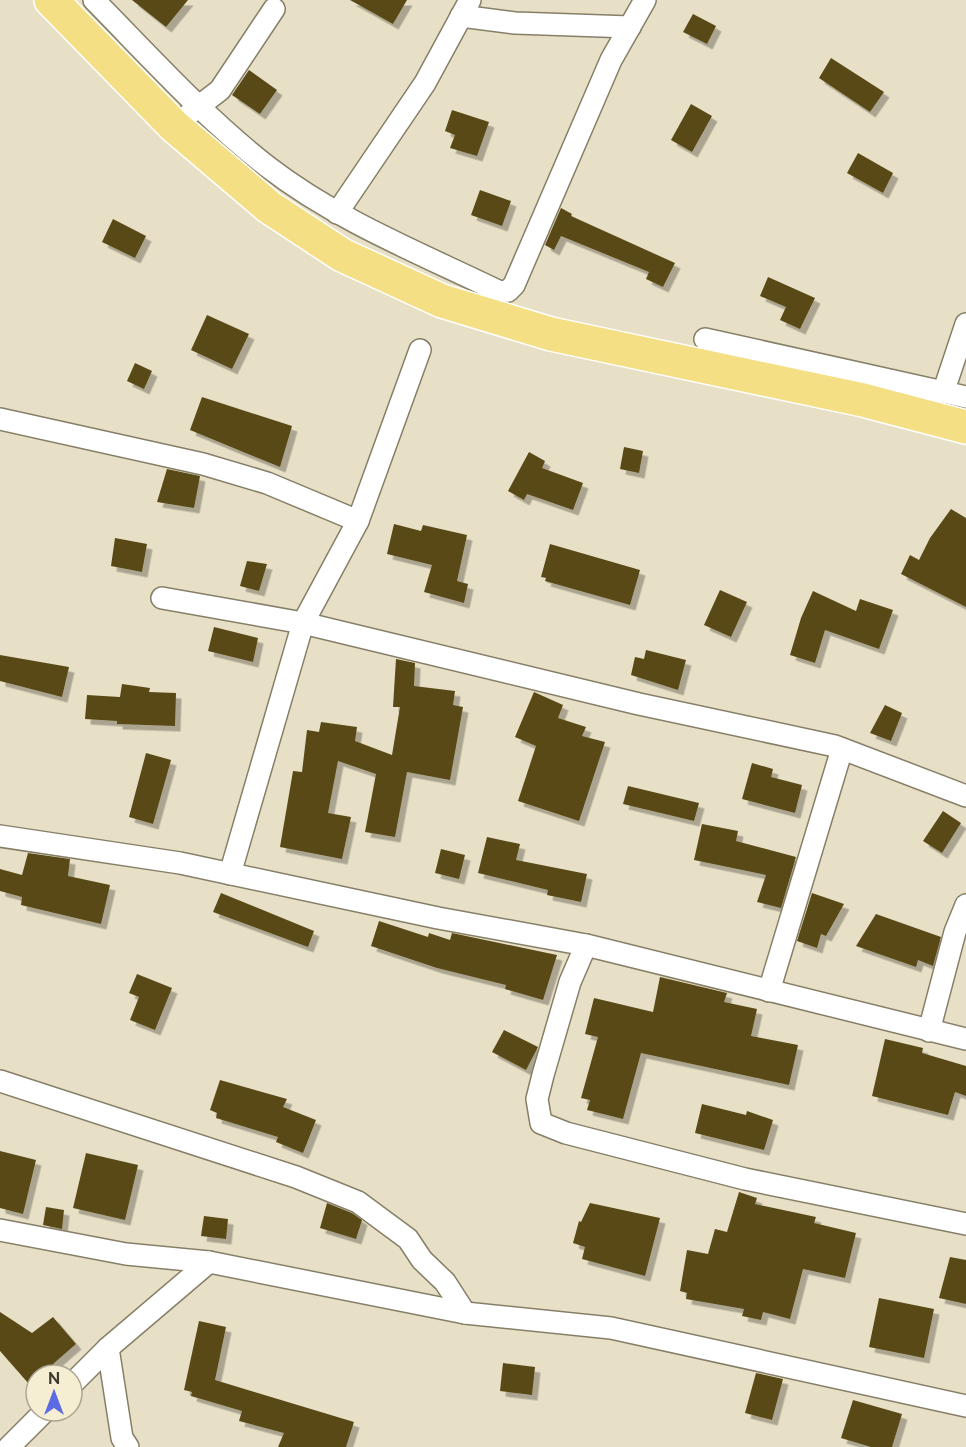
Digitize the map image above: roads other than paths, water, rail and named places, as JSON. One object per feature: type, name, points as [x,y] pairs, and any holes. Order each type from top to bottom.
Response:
[{"type":"main road","points":[[63,4],[187,116],[269,207],[342,255],[442,301],[551,334],[863,400],[966,427]]},
{"type":"street","points":[[94,0],[187,116],[337,213],[500,292],[508,291],[514,285],[588,113],[645,0]]},
{"type":"street","points":[[337,213],[425,83],[466,8],[515,23],[630,27]]},
{"type":"street","points":[[187,116],[220,90],[274,9]]},
{"type":"street","points":[[944,390],[966,324]]},
{"type":"street","points":[[705,339],[944,390],[966,397]]},
{"type":"street","points":[[230,874],[303,623],[358,521],[420,350]]},
{"type":"street","points":[[0,419],[203,464],[267,483],[358,521]]},
{"type":"street","points":[[162,598],[303,623],[639,704],[842,749],[966,796]]},
{"type":"street","points":[[769,991],[842,749]]},
{"type":"street","points":[[0,836],[180,863],[438,918],[586,945],[966,1039]]},
{"type":"street","points":[[929,1031],[956,932],[966,905]]},
{"type":"street","points":[[586,945],[570,982],[543,1075],[537,1099],[541,1123],[566,1133],[746,1179],[966,1224]]},
{"type":"street","points":[[0,1081],[296,1177],[358,1202],[408,1239],[422,1260],[446,1282],[465,1314]]},
{"type":"street","points":[[0,1230],[126,1254],[209,1262],[465,1314],[611,1328],[966,1406]]},
{"type":"street","points":[[84,1372],[108,1348],[209,1262]]},
{"type":"street","points":[[108,1348],[122,1438],[128,1447]]},
{"type":"street","points":[[9,1447],[33,1423]]}]
